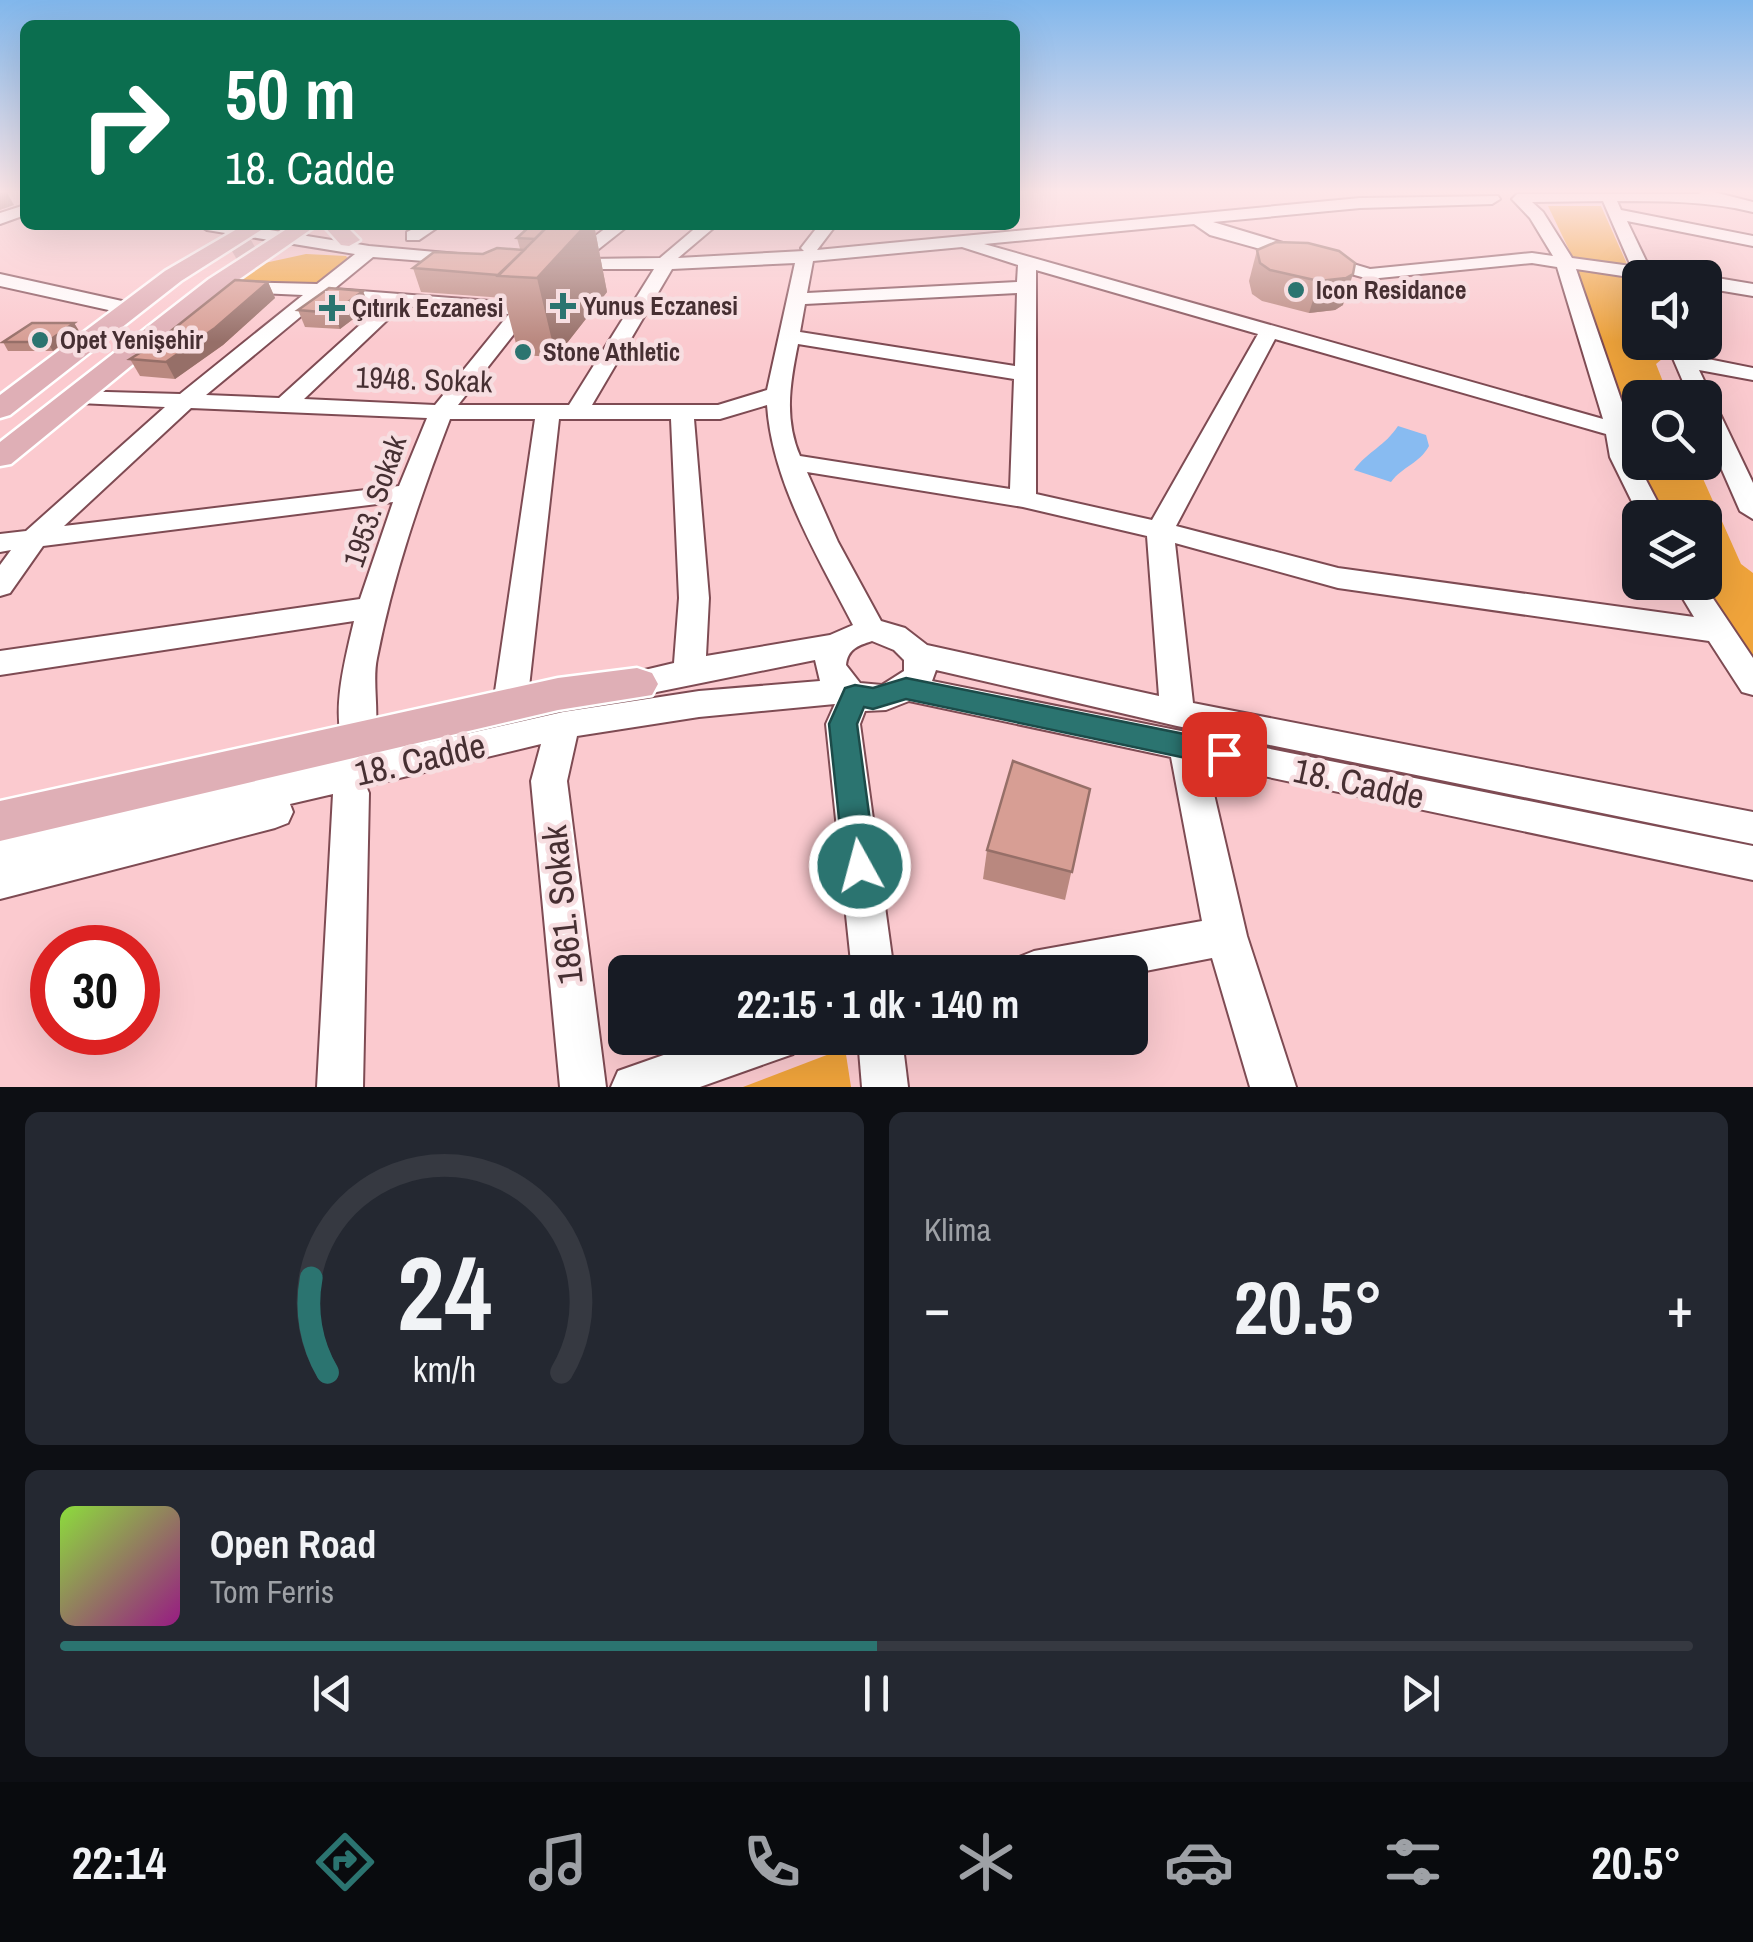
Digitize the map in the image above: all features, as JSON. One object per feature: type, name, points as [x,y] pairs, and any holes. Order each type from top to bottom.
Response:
[{"type":"main road","points":[[0,409],[188,266],[209,241]]},
{"type":"main road","points":[[188,266],[255,246]]},
{"type":"main road","points":[[0,457],[79,396],[255,246]]},
{"type":"main road","points":[[0,422],[255,246]]},
{"type":"main road","points":[[0,439],[255,246]]},
{"type":"main road","points":[[0,820],[510,706],[637,684]]},
{"type":"street","points":[[255,246],[305,241]]},
{"type":"street","points":[[255,246],[287,252],[327,241]]},
{"type":"street","points":[[348,241],[369,251],[487,257],[367,241]]},
{"type":"street","name":"1953. Sokak","points":[[358,740],[357,676],[372,608],[409,492],[440,412],[523,309],[555,260],[591,241]]},
{"type":"street","points":[[577,411],[667,261],[691,241]]},
{"type":"street","points":[[817,241],[808,253],[776,394],[786,450],[824,542],[871,630]]},
{"type":"street","points":[[555,260],[667,261],[808,253],[895,241]]},
{"type":"street","points":[[949,241],[1026,275],[1268,332],[1617,430]]},
{"type":"street","points":[[1250,241],[1368,274],[1532,258],[1622,271]]},
{"type":"street","points":[[1552,241],[1564,260],[1622,456],[1644,500]]},
{"type":"street","points":[[255,246],[317,292],[523,309]]},
{"type":"street","points":[[0,586],[34,539],[186,400],[369,251]]},
{"type":"street","points":[[800,299],[1026,275]]},
{"type":"street","points":[[1023,499],[1026,275]]},
{"type":"street","points":[[1722,285],[1753,290]]},
{"type":"street","points":[[6,286],[131,309]]},
{"type":"street","points":[[286,404],[399,299]]},
{"type":"street","points":[[1268,332],[1160,530],[1181,730],[1226,936],[1273,1087]]},
{"type":"street","points":[[790,337],[1024,374]]},
{"type":"street","points":[[1707,360],[1753,374]]},
{"type":"street","name":"1948. Sokak","points":[[79,396],[440,412],[720,412],[776,394]]},
{"type":"street","points":[[510,706],[548,411]]},
{"type":"street","points":[[682,412],[694,598],[689,670]]},
{"type":"street","points":[[720,412],[755,420],[786,450],[1160,530],[1338,578],[1718,631]]},
{"type":"street","points":[[1722,434],[1743,468],[1753,512]]},
{"type":"street","points":[[0,543],[409,492]]},
{"type":"street","points":[[1699,600],[1753,683]]},
{"type":"street","points":[[0,663],[372,608]]},
{"type":"street","name":"18. Cadde","points":[[0,838],[689,670],[836,645],[857,632],[871,630],[891,632],[908,641],[918,654],[1181,730],[1753,863]]},
{"type":"street","points":[[836,645],[828,665],[830,675],[850,693],[843,724],[871,955]]},
{"type":"street","points":[[906,688],[920,666],[918,654]]},
{"type":"street","name":"18. Cadde","points":[[0,856],[557,727],[699,704],[850,693],[873,698],[906,688],[1181,730],[1753,828]]},
{"type":"street","points":[[0,881],[352,792],[532,742],[557,727]]},
{"type":"street","name":"1861. Sokak","points":[[557,727],[549,780],[582,1087]]},
{"type":"street","points":[[340,1087],[352,792]]},
{"type":"street","points":[[1125,955],[1226,936]]},
{"type":"street","points":[[634,1087],[727,1055]]},
{"type":"street","points":[[882,1055],[885,1087]]},
{"type":"shaded area","points":[[1565,241],[1617,241],[1625,260],[1622,263],[1573,258]]},
{"type":"shaded area","points":[[306,254],[346,256],[349,260],[317,286],[236,282],[260,264]]},
{"type":"shaded area","points":[[1572,264],[1622,272],[1622,360],[1661,360],[1656,364],[1662,380],[1622,380],[1622,401]]},
{"type":"shaded area","points":[[1644,480],[1704,480],[1712,500],[1655,500]]},
{"type":"shaded area","points":[[1722,521],[1741,564],[1753,573],[1753,661],[1713,600],[1722,600]]},
{"type":"shaded area","points":[[827,1055],[846,1055],[851,1087],[743,1087]]},
{"type":"water","points":[[1398,426],[1426,435],[1429,446],[1421,457],[1391,482],[1354,470],[1388,439]]},
{"type":"building","points":[[533,241],[571,241],[537,278],[498,276]]},
{"type":"building","points":[[1276,242],[1308,243],[1339,251],[1355,263],[1353,274],[1319,281],[1270,270],[1260,263],[1257,250]]},
{"type":"building","points":[[497,248],[524,250],[498,275],[413,268],[434,252],[483,254]]},
{"type":"building","points":[[235,280],[268,282],[215,328],[166,362],[130,359],[157,342]]},
{"type":"building","points":[[329,288],[363,291],[333,313],[298,310]]},
{"type":"building","points":[[32,323],[74,323],[47,342],[3,342]]},
{"type":"building","points":[[1013,761],[1090,789],[1072,872],[987,850]]},
{"type":"tunnel","points":[[236,258],[266,241]]},
{"type":"place","name":"Icon Residance","points":[[1296,290]]},
{"type":"place","name":"Yunus Eczanesi","points":[[563,306]]},
{"type":"place","name":"Çıtırık Eczanesi","points":[[332,308]]},
{"type":"place","name":"Opet Yenişehir","points":[[40,340]]},
{"type":"place","name":"Stone Athletic","points":[[523,352]]},
{"type":"route","points":[[860,866],[843,724],[855,695],[891,696],[906,688],[1224,754]]}]
